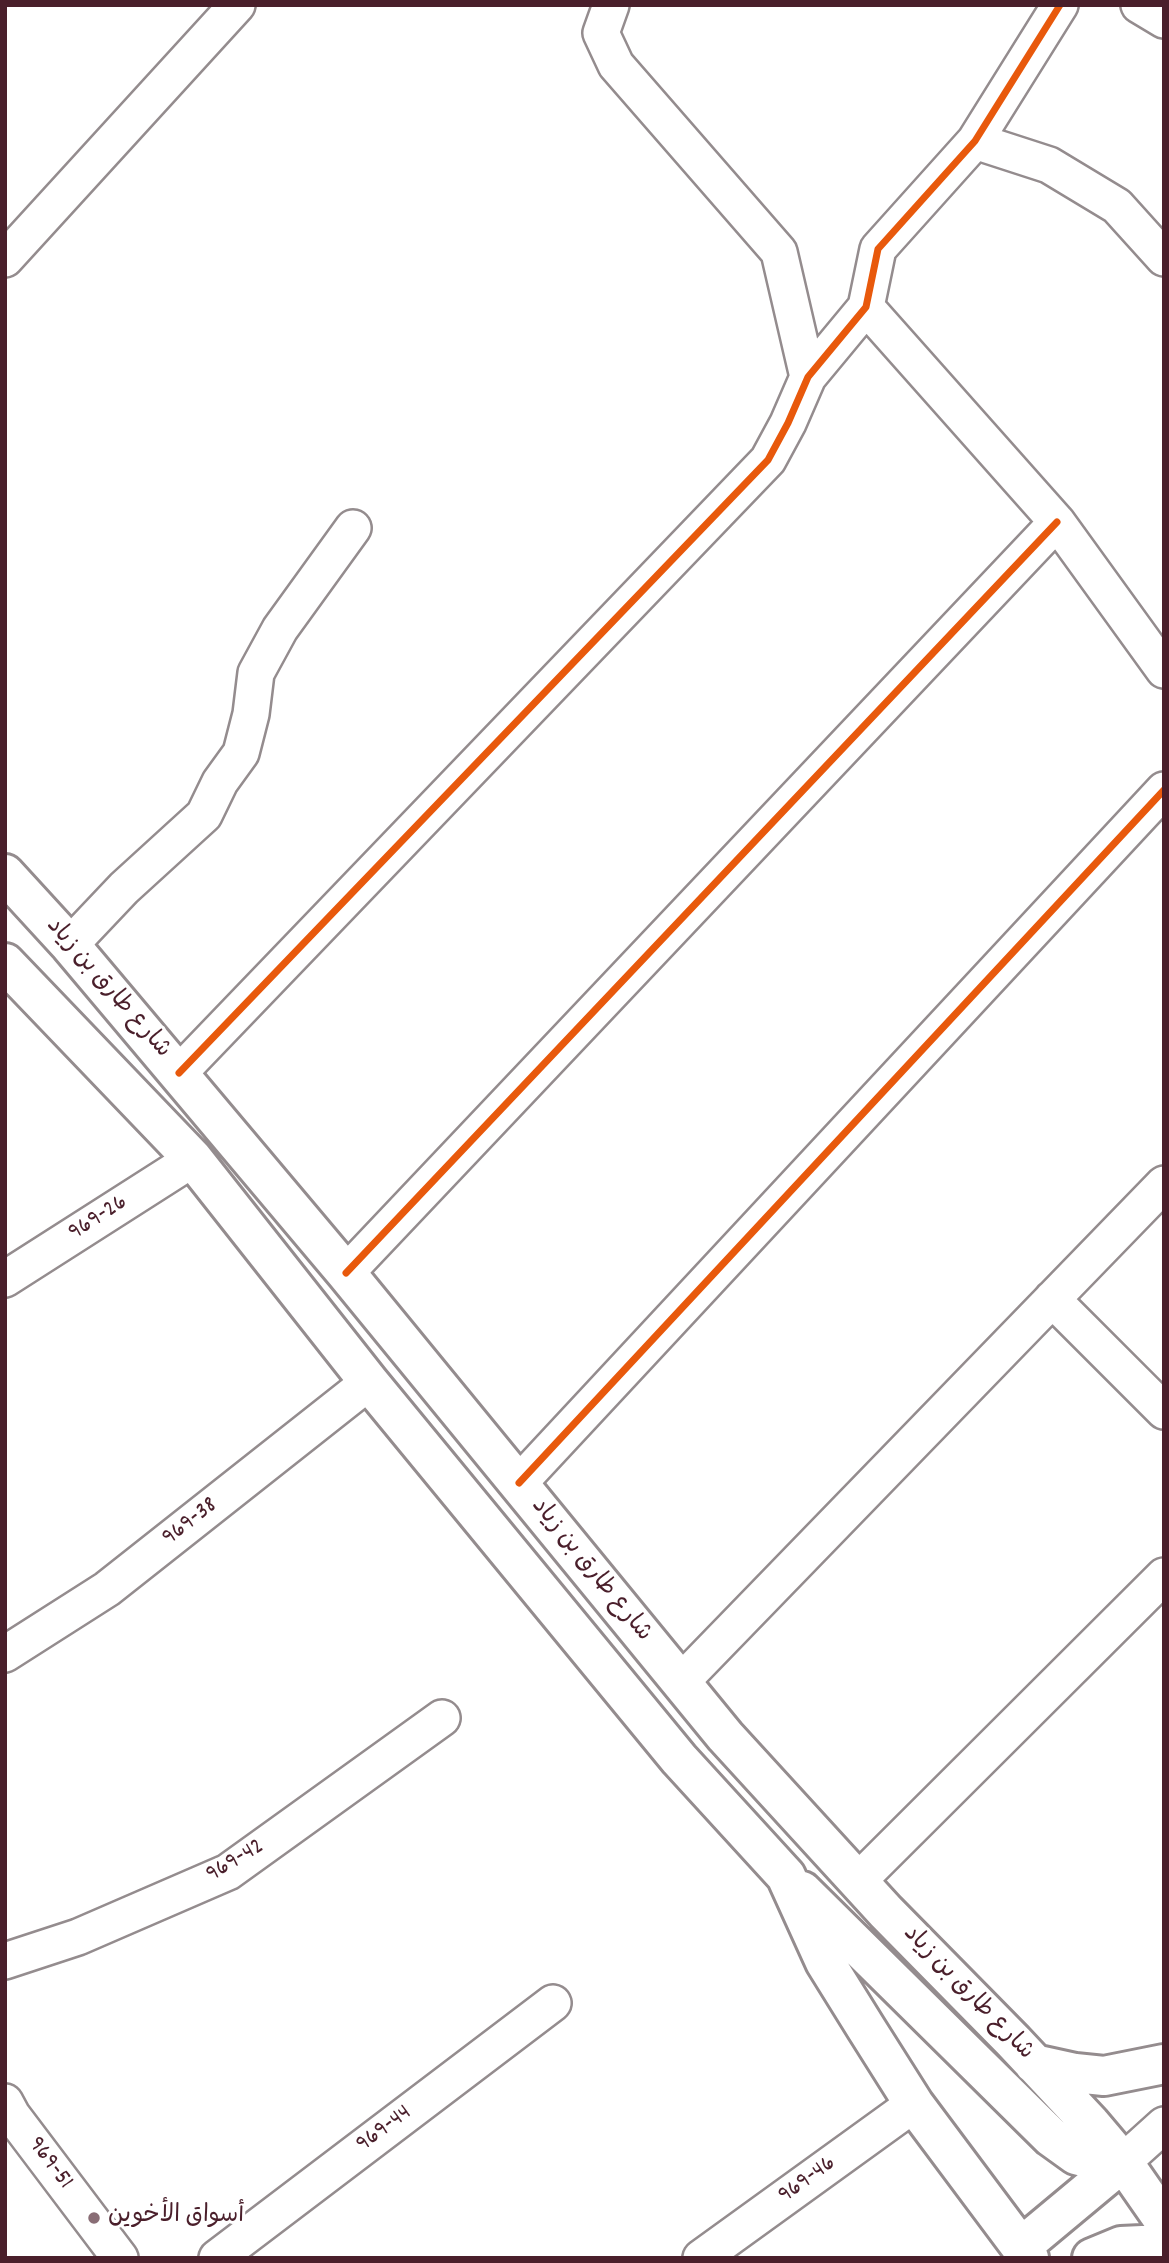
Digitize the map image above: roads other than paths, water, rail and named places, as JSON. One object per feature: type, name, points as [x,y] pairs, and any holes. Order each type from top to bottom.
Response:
[{"type":"main road","name":"شارع طارق بن زياد","points":[[5,874],[70,944],[179,1073],[725,1735],[858,1881],[1090,2123],[1164,2221]]},
{"type":"main road","name":"شارع طارق بن زياد","points":[[5,963],[193,1159],[369,1381],[679,1759],[786,1876],[825,1962],[914,2104],[1019,2254]]},
{"type":"main road","points":[[786,1876],[1051,2137],[1076,2155],[1099,2162],[1122,2162]]},
{"type":"main road","points":[[1034,2064],[1074,2073],[1104,2076],[1164,2064]]},
{"type":"main road","points":[[1019,2254],[1122,2162]]},
{"type":"main road","points":[[1092,2258],[1121,2246],[1164,2244]]},
{"type":"street","points":[[5,259],[237,5]]},
{"type":"street","points":[[611,5],[601,33],[616,65],[779,251],[808,377]]},
{"type":"street","points":[[179,1073],[768,460],[808,377],[866,307],[878,249],[975,141],[1060,5]]},
{"type":"street","points":[[1139,5],[1164,20]]},
{"type":"street","points":[[975,141],[1049,165],[1117,206],[1164,258]]},
{"type":"street","points":[[866,307],[1057,522],[1164,670]]},
{"type":"street","points":[[346,1273],[1057,522]]},
{"type":"street","points":[[70,944],[124,888],[204,815],[220,782],[241,753],[251,715],[256,673],[280,629],[353,528]]},
{"type":"street","points":[[519,1483],[1164,790]]},
{"type":"street","name":"969-26","points":[[5,1279],[193,1159]]},
{"type":"street","points":[[681,1682],[1164,1184]]},
{"type":"street","points":[[1052,1299],[1164,1411]]},
{"type":"street","name":"969-38","points":[[5,1654],[107,1589],[369,1381]]},
{"type":"street","points":[[858,1881],[1164,1576]]},
{"type":"street","name":"969-42","points":[[5,1961],[78,1937],[228,1872],[442,1718]]},
{"type":"street","name":"969-44","points":[[216,2258],[553,2003]]},
{"type":"street","name":"969-51","points":[[5,2102],[120,2258]]},
{"type":"street","name":"969-46","points":[[701,2258],[914,2104]]},
{"type":"street","points":[[1122,2162],[1164,2124]]},
{"type":"place","name":"أسواق الأخوين","points":[[94,2218]]}]
